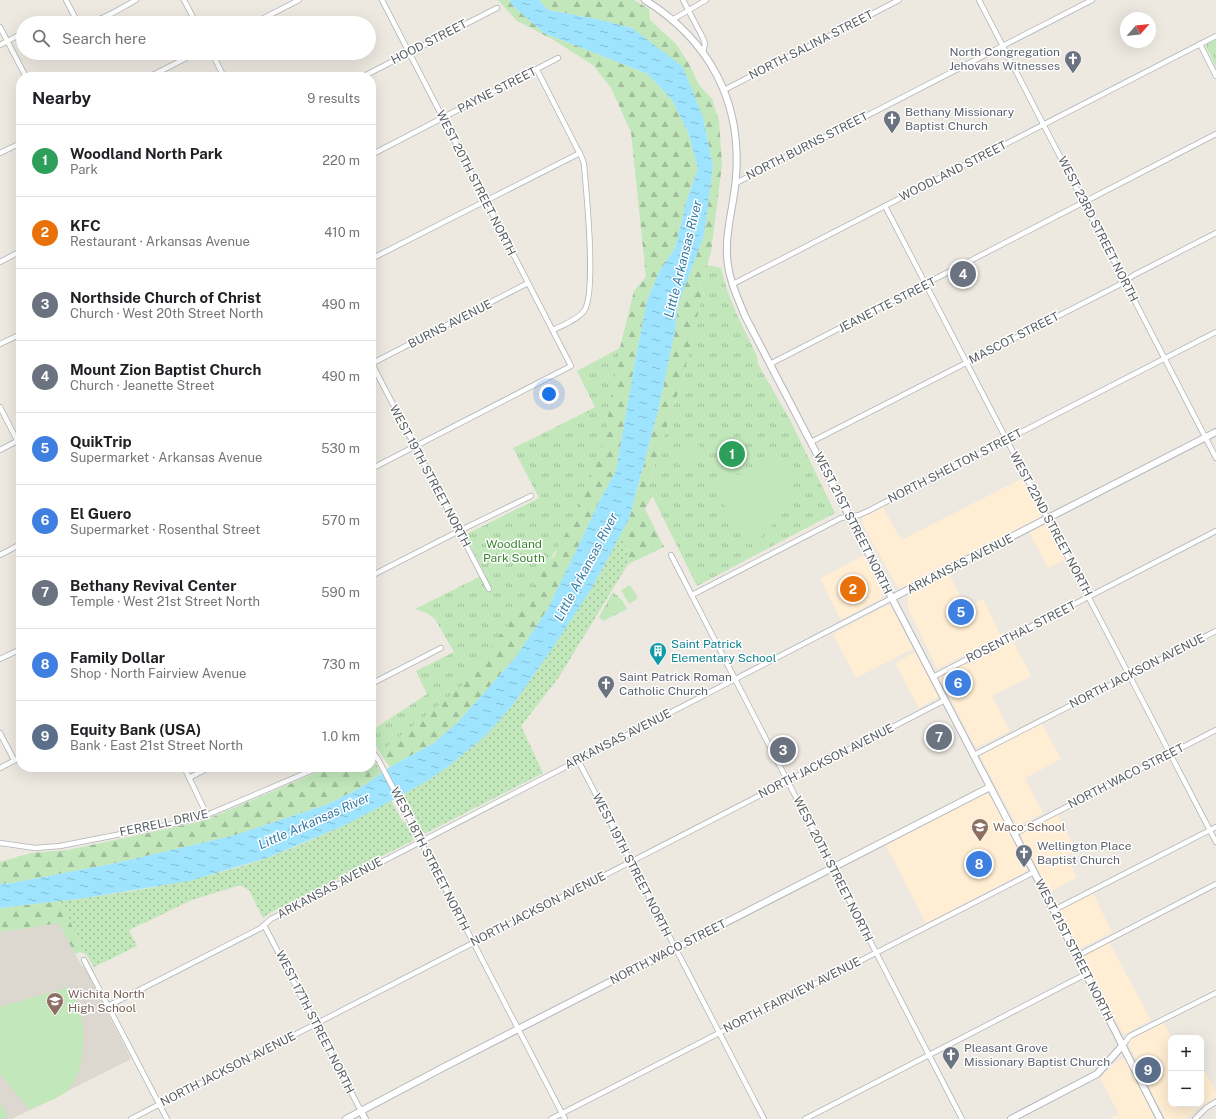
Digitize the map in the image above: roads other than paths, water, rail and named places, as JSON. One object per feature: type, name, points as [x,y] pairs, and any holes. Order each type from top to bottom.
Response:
[{"type":"main road","name":"WEST 21ST STREET NORTH","points":[[645,0],[672,20],[690,36],[714,68],[729,103],[737,146],[736,183],[728,230],[728,270],[745,316],[974,755],[1160,1119]]},
{"type":"main road","name":"ARKANSAS AVENUE","points":[[892,598],[1216,432]]},
{"type":"main road","name":"NORTH WACO STREET","points":[[346,1119],[675,948],[990,787]]},
{"type":"main road","points":[[1011,1119],[1097,1074],[1123,1045]]},
{"type":"main road","name":"WEST 17TH STREET NORTH","points":[[361,1111],[365,1119]]},
{"type":"street","points":[[66,0],[74,16]]},
{"type":"street","points":[[104,16],[136,0]]},
{"type":"street","points":[[184,0],[192,16]]},
{"type":"street","points":[[268,16],[299,0]]},
{"type":"street","name":"WEST 20TH STREET NORTH","points":[[382,0],[571,366],[415,447]]},
{"type":"street","points":[[683,0],[703,38],[703,52]]},
{"type":"street","points":[[672,20],[706,0]]},
{"type":"street","name":"NORTH SALINA STREET","points":[[724,90],[899,0]]},
{"type":"street","name":"WEST 23RD STREET NORTH","points":[[979,0],[1216,458]]},
{"type":"street","name":"NORTH BURNS STREET","points":[[736,183],[1092,0]]},
{"type":"street","name":"HOOD STREET","points":[[372,72],[497,8]]},
{"type":"street","points":[[0,27],[16,57]]},
{"type":"street","name":"WOODLAND STREET","points":[[733,284],[1216,36]]},
{"type":"street","points":[[0,45],[16,37]]},
{"type":"street","points":[[1200,44],[1216,76]]},
{"type":"street","name":"PAYNE STREET","points":[[376,152],[558,58]]},
{"type":"street","points":[[18,60],[24,72]]},
{"type":"street","points":[[159,72],[182,60]]},
{"type":"street","points":[[216,60],[222,72]]},
{"type":"street","points":[[537,70],[580,153],[584,164],[590,241],[590,277],[588,299],[585,310],[580,315],[553,330]]},
{"type":"street","name":"JEANETTE STREET","points":[[770,364],[1216,134]]},
{"type":"street","points":[[0,153],[16,145]]},
{"type":"street","points":[[376,256],[580,153]]},
{"type":"street","name":"WEST 22ND STREET NORTH","points":[[885,206],[966,363],[1049,518],[1216,842]]},
{"type":"street","name":"MASCOT STREET","points":[[811,442],[1216,233]]},
{"type":"street","points":[[0,262],[16,254]]},
{"type":"street","name":"BURNS AVENUE","points":[[376,360],[528,283]]},
{"type":"street","name":"NORTH SHELTON STREET","points":[[692,595],[841,518],[859,515],[868,511],[1216,332]]},
{"type":"street","points":[[0,344],[16,336]]},
{"type":"street","name":"WEST 19TH STREET NORTH","points":[[376,373],[489,589]]},
{"type":"street","points":[[0,407],[16,435]]},
{"type":"street","points":[[0,450],[16,442]]},
{"type":"street","points":[[376,466],[415,447]]},
{"type":"street","points":[[376,573],[531,496]]},
{"type":"street","name":"ROSENTHAL STREET","points":[[933,677],[1216,532]]},
{"type":"street","points":[[0,554],[16,546]]},
{"type":"street","name":"WEST 20TH STREET NORTH","points":[[672,555],[962,1119]]},
{"type":"street","name":"ARKANSAS AVENUE","points":[[108,1006],[264,925],[281,914],[420,841],[892,598]]},
{"type":"street","name":"NORTH JACKSON AVENUE","points":[[974,755],[1216,631]]},
{"type":"street","points":[[376,681],[441,648]]},
{"type":"street","points":[[0,659],[16,651]]},
{"type":"street","name":"NORTH JACKSON AVENUE","points":[[130,1119],[945,700]]},
{"type":"street","name":"NORTH WACO STREET","points":[[1014,834],[1216,730]]},
{"type":"street","points":[[0,733],[14,760],[0,768]]},
{"type":"street","name":"WEST 18TH STREET NORTH","points":[[376,756],[565,1119]]},
{"type":"street","name":"WEST 19TH STREET NORTH","points":[[578,760],[764,1119]]},
{"type":"street","points":[[186,772],[207,815]]},
{"type":"street","points":[[189,778],[200,772]]},
{"type":"street","name":"FERRELL DRIVE","points":[[0,843],[35,848],[60,846],[177,823],[207,815],[308,772]]},
{"type":"street","points":[[1054,910],[1216,827]]},
{"type":"street","name":"NORTH FAIRVIEW AVENUE","points":[[551,1119],[1034,872]]},
{"type":"street","points":[[1077,956],[1216,884]]},
{"type":"street","name":"WEST 17TH STREET NORTH","points":[[264,925],[361,1111]]},
{"type":"street","points":[[84,960],[167,1119]]},
{"type":"street","points":[[805,1119],[1086,974]]},
{"type":"street","points":[[1123,1045],[1130,1036],[1216,993]]},
{"type":"street","points":[[1195,1119],[1206,1108],[1216,1102]]},
{"type":"water","name":"Little Arkansas River","points":[[509,0],[539,0],[548,10],[597,19],[632,28],[683,67],[703,117],[713,166],[704,235],[678,305],[675,331],[658,411],[629,519],[592,588],[512,706],[485,736],[449,766],[427,781],[387,803],[345,825],[267,858],[189,881],[85,898],[0,908],[0,884],[116,863],[232,836],[328,804],[362,787],[390,767],[434,743],[458,722],[515,658],[547,610],[600,500],[616,471],[647,301],[659,272],[675,248],[687,199],[698,169],[688,132],[672,100],[648,74],[544,33],[513,6]]},
{"type":"place","name":"North Congregation Jehovahs Witnesses","points":[[1073,74]]},
{"type":"place","name":"Bethany Missionary Baptist Church","points":[[892,134]]},
{"type":"place","name":"Mount Zion Baptist Church","points":[[963,274]]},
{"type":"place","name":"Woodland North Park","points":[[732,454]]},
{"type":"place","name":"KFC","points":[[853,589]]},
{"type":"place","name":"QuikTrip","points":[[961,612]]},
{"type":"place","name":"Saint Patrick Elementary School","points":[[658,666]]},
{"type":"place","name":"El Guero","points":[[958,683]]},
{"type":"place","name":"Saint Patrick Roman Catholic Church","points":[[606,699]]},
{"type":"place","name":"Bethany Revival Center","points":[[939,737]]},
{"type":"place","name":"Northside Church of Christ","points":[[783,750]]},
{"type":"place","name":"Waco School","points":[[980,842]]},
{"type":"place","name":"Family Dollar","points":[[979,864]]},
{"type":"place","name":"Wellington Place Baptist Church","points":[[1024,868]]},
{"type":"place","name":"Wichita North High School","points":[[55,1016]]},
{"type":"place","name":"Pleasant Grove Missionary Baptist Church","points":[[951,1070]]},
{"type":"place","name":"Equity Bank (USA)","points":[[1148,1070]]},
{"type":"park label","name":"Woodland Park South","points":[[514,551]]}]
